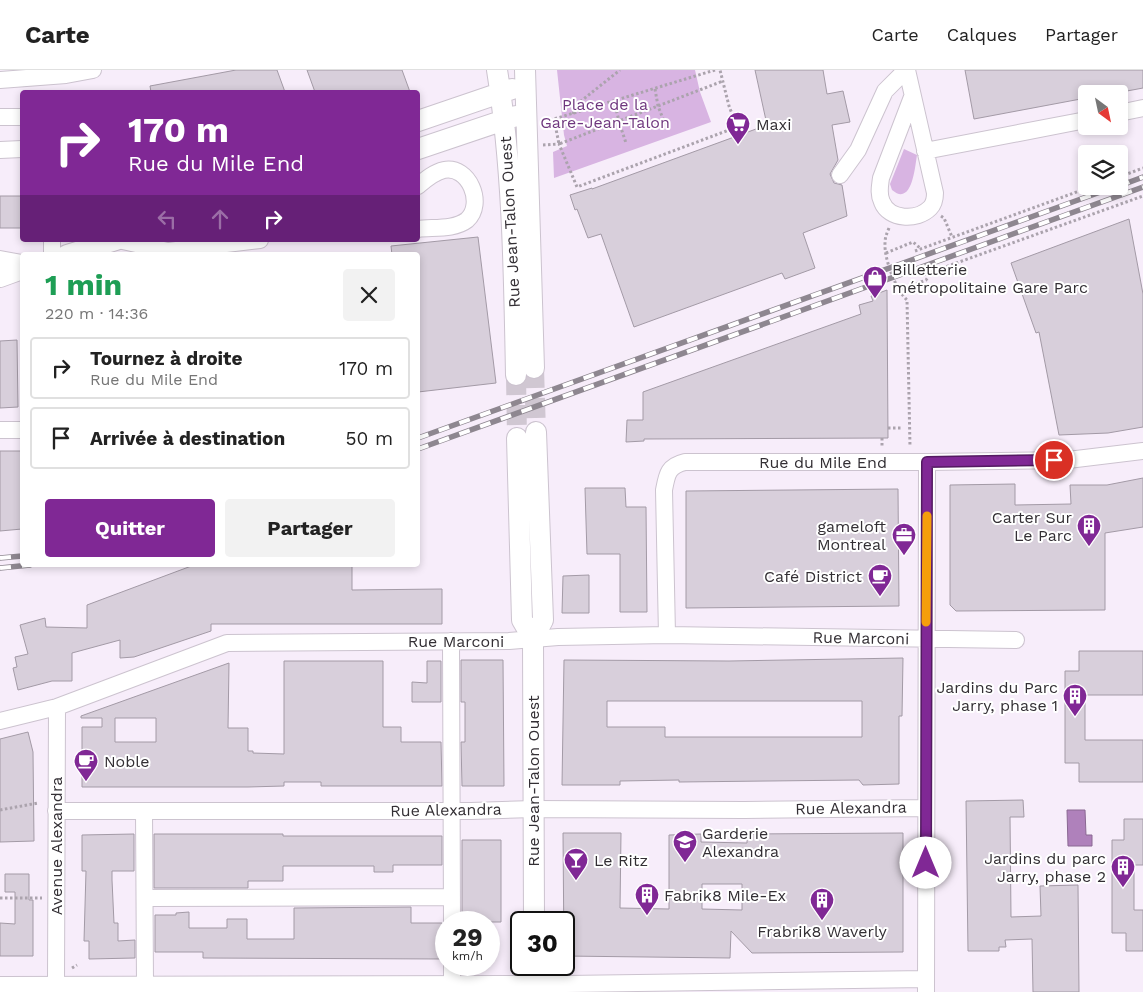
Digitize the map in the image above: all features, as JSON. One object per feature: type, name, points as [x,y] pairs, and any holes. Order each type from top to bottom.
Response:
[{"type":"main road","name":"Rue Jean-Talon Ouest","points":[[497,70],[505,120],[525,372],[529,222],[526,77]]},
{"type":"main road","points":[[420,120],[501,92],[526,77]]},
{"type":"main road","points":[[420,148],[528,112]]},
{"type":"main road","points":[[77,252],[110,242]]},
{"type":"main road","points":[[0,277],[20,270]]},
{"type":"main road","name":"Rue Jean-Talon Ouest","points":[[527,435],[543,620],[533,639],[534,911]]},
{"type":"street","points":[[0,80],[46,84],[93,70]]},
{"type":"street","points":[[907,70],[935,193],[934,201],[930,208],[910,216],[901,217],[885,208],[879,192],[881,178],[912,97]]},
{"type":"street","points":[[840,175],[858,150],[885,91],[907,70]]},
{"type":"street","points":[[1128,111],[1143,108]]},
{"type":"street","points":[[0,118],[20,117]]},
{"type":"street","points":[[925,151],[1078,122]]},
{"type":"street","points":[[0,150],[20,149]]},
{"type":"street","points":[[420,184],[431,176],[445,170],[453,171],[468,180],[474,190],[475,199],[474,209],[467,219],[455,226],[420,229]]},
{"type":"street","points":[[126,242],[168,251],[240,249],[256,242]]},
{"type":"street","points":[[0,259],[20,263]]},
{"type":"street","points":[[0,430],[20,430]]},
{"type":"street","name":"Rue du Mile End","points":[[667,635],[664,490],[669,471],[676,464],[685,462],[1068,460],[1143,451]]},
{"type":"street","points":[[0,984],[452,988],[534,980],[926,986],[927,462]]},
{"type":"street","name":"Rue Marconi","points":[[0,721],[56,707],[228,642],[509,641],[558,636],[667,635],[1016,640]]},
{"type":"street","points":[[451,641],[452,911]]},
{"type":"street","name":"Avenue Alexandra","points":[[56,707],[56,984]]},
{"type":"street","name":"Rue Alexandra","points":[[56,811],[926,808]]},
{"type":"street","points":[[144,811],[145,984]]},
{"type":"street","points":[[144,898],[452,897]]},
{"type":"path","points":[[572,114],[576,105],[620,70]]},
{"type":"path","points":[[715,70],[554,119],[559,144],[577,187],[737,127],[729,106],[720,70]]},
{"type":"path","points":[[543,145],[559,144],[723,81]]},
{"type":"path","points":[[655,88],[658,106],[665,124]]},
{"type":"path","points":[[614,101],[626,143]]},
{"type":"path","points":[[732,129],[735,138]]},
{"type":"path","points":[[1128,174],[1143,168]]},
{"type":"path","points":[[915,251],[1078,191]]},
{"type":"path","points":[[923,275],[1143,196]]},
{"type":"path","points":[[930,208],[944,218],[952,237]]},
{"type":"path","points":[[890,227],[886,236],[886,253],[899,290],[908,300],[909,446]]},
{"type":"path","points":[[886,253],[913,242],[920,249]]},
{"type":"path","points":[[892,293],[926,280],[932,272]]},
{"type":"path","points":[[888,428],[902,428]]},
{"type":"path","points":[[882,438],[882,447]]},
{"type":"path","points":[[0,810],[38,803]]},
{"type":"path","points":[[0,898],[56,898]]},
{"type":"path","points":[[72,968],[77,965]]},
{"type":"green space","name":"Place de la Gare-Jean-Talon","points":[[557,70],[695,70],[700,92],[711,122],[554,178],[553,152],[567,146],[564,135]]},
{"type":"green space","points":[[904,149],[917,155],[908,190],[899,194],[892,190],[890,184]]},
{"type":"shaded area","points":[[1067,810],[1085,810],[1086,835],[1092,835],[1092,846],[1068,846]]},
{"type":"building","points":[[236,70],[277,70],[284,90],[151,90],[150,86]]},
{"type":"building","points":[[307,70],[402,70],[409,90],[314,90]]},
{"type":"building","points":[[755,70],[823,70],[827,94],[843,91],[850,122],[832,125],[838,160],[830,174],[834,183],[842,185],[847,216],[803,233],[815,268],[785,279],[782,273],[634,327],[601,234],[588,238],[570,195],[592,189],[767,125]]},
{"type":"building","points":[[965,70],[1143,70],[1143,88],[1128,91],[1128,85],[1078,85],[1078,100],[974,119]]},
{"type":"building","points":[[0,196],[20,196],[20,228],[0,228]]},
{"type":"building","points":[[1129,219],[1143,294],[1143,427],[1108,433],[1059,435],[1039,332],[1036,333],[1011,263]]},
{"type":"building","points":[[478,237],[496,383],[420,392],[420,252],[392,252],[391,246]]},
{"type":"building","points":[[887,290],[888,438],[644,439],[644,441],[626,442],[627,420],[643,420],[643,392],[861,314],[859,305],[873,301],[871,296]]},
{"type":"building","points":[[17,340],[18,407],[0,408],[0,341]]},
{"type":"building","points":[[0,451],[20,451],[20,529],[0,531]]},
{"type":"building","points":[[1143,478],[1143,527],[1105,533],[1105,610],[956,611],[950,605],[950,485],[1015,484],[1015,505],[1071,504],[1070,485],[1107,485]]},
{"type":"building","points":[[585,488],[625,488],[626,507],[646,507],[647,612],[620,612],[620,554],[587,554]]},
{"type":"building","points":[[898,489],[899,606],[686,608],[686,491]]},
{"type":"building","points":[[189,567],[352,567],[352,590],[442,589],[442,624],[211,624],[211,631],[134,657],[120,658],[120,640],[72,653],[72,681],[52,681],[18,690],[13,668],[17,667],[15,657],[28,654],[20,625],[45,618],[46,627],[87,628],[87,605]]},
{"type":"building","points":[[589,575],[589,613],[562,613],[563,576]]},
{"type":"building","name":"Jardins du Parc Jarry, phase 1","points":[[1079,651],[1143,651],[1143,695],[1085,695],[1085,740],[1143,740],[1143,782],[1079,782],[1079,763],[1065,763],[1065,671],[1079,671]]},
{"type":"building","points":[[903,658],[902,716],[899,716],[899,784],[863,785],[859,780],[679,782],[679,780],[620,781],[620,785],[562,785],[564,660],[729,661]],"holes":[[[607,701],[862,701],[862,737],[665,737],[665,727],[607,727]]]},
{"type":"building","points":[[461,660],[503,660],[504,786],[462,786],[461,742],[465,742],[465,702],[461,702]]},
{"type":"building","points":[[284,661],[383,661],[383,727],[401,727],[401,742],[441,742],[442,786],[321,786],[321,782],[284,782],[284,786],[248,787],[82,787],[82,727],[102,727],[102,718],[81,718],[81,716],[229,663],[228,728],[248,728],[248,751],[253,751],[253,753],[284,754]],"holes":[[[115,718],[156,718],[156,742],[115,742]]]},
{"type":"building","points":[[427,661],[441,661],[441,702],[412,702],[412,682],[427,683]]},
{"type":"building","points":[[28,732],[33,752],[34,841],[0,842],[0,739]]},
{"type":"building","points":[[1023,800],[1024,817],[1010,817],[1011,917],[1041,916],[1040,886],[1078,885],[1079,992],[1033,992],[1032,939],[1005,940],[1006,947],[999,947],[999,951],[968,951],[966,801]]},
{"type":"building","name":"Jardins du parc Jarry, phase 2","points":[[1124,819],[1143,819],[1143,865],[1134,865],[1134,910],[1143,910],[1143,951],[1126,951],[1126,933],[1112,933],[1112,840],[1124,840]]},
{"type":"building","points":[[563,833],[621,833],[620,908],[669,909],[669,835],[701,834],[701,842],[747,843],[747,834],[903,833],[903,952],[752,953],[731,931],[730,958],[575,956],[575,911],[564,911]],"holes":[[[702,884],[742,884],[742,910],[702,909]]]},
{"type":"building","points":[[134,834],[134,871],[112,871],[112,880],[114,923],[118,923],[118,941],[135,940],[135,958],[89,959],[89,941],[84,941],[86,871],[82,871],[82,835]]},
{"type":"building","points":[[154,834],[442,836],[442,865],[393,865],[393,872],[374,872],[374,866],[283,866],[283,881],[248,881],[248,888],[154,888]]},
{"type":"building","points":[[462,840],[501,840],[501,922],[500,911],[462,911]]},
{"type":"building","points":[[5,874],[29,874],[29,900],[33,900],[33,956],[0,956],[0,923],[15,924],[15,892],[5,892]]},
{"type":"building","points":[[411,907],[411,923],[435,923],[435,959],[203,958],[203,952],[155,952],[155,915],[176,915],[176,913],[189,912],[189,928],[227,928],[227,919],[247,919],[247,939],[294,939],[294,908]]},
{"type":"tunnel","points":[[534,368],[536,432]]},
{"type":"tunnel","points":[[516,375],[517,438]]},
{"type":"railway","points":[[1128,183],[1143,177]]},
{"type":"railway","points":[[420,448],[1143,187]]},
{"type":"railway","points":[[420,437],[1092,195]]},
{"type":"railway","points":[[0,558],[20,556]]},
{"type":"railway","points":[[0,568],[20,566]]},
{"type":"slow traffic","points":[[926,622],[927,516]]},
{"type":"place","name":"Maxi","points":[[738,145]]},
{"type":"place","name":"Billetterie métropolitaine Gare Parc","points":[[875,299]]},
{"type":"place","name":"Carter Sur Le Parc","points":[[1089,547]]},
{"type":"place","name":"gameloft Montreal","points":[[904,556]]},
{"type":"place","name":"Café District","points":[[880,597]]},
{"type":"place","name":"Jardins du Parc Jarry, phase 1","points":[[1075,717]]},
{"type":"place","name":"Noble","points":[[86,782]]},
{"type":"place","name":"Garderie Alexandra","points":[[685,863]]},
{"type":"place","name":"Le Ritz","points":[[576,881]]},
{"type":"place","name":"Jardins du parc Jarry, phase 2","points":[[1123,888]]},
{"type":"place","name":"Fabrik8 Mile-Ex","points":[[647,916]]},
{"type":"place","name":"Frabrik8 Waverly","points":[[822,921]]},
{"type":"route","points":[[926,863],[927,462],[1054,460]]}]
